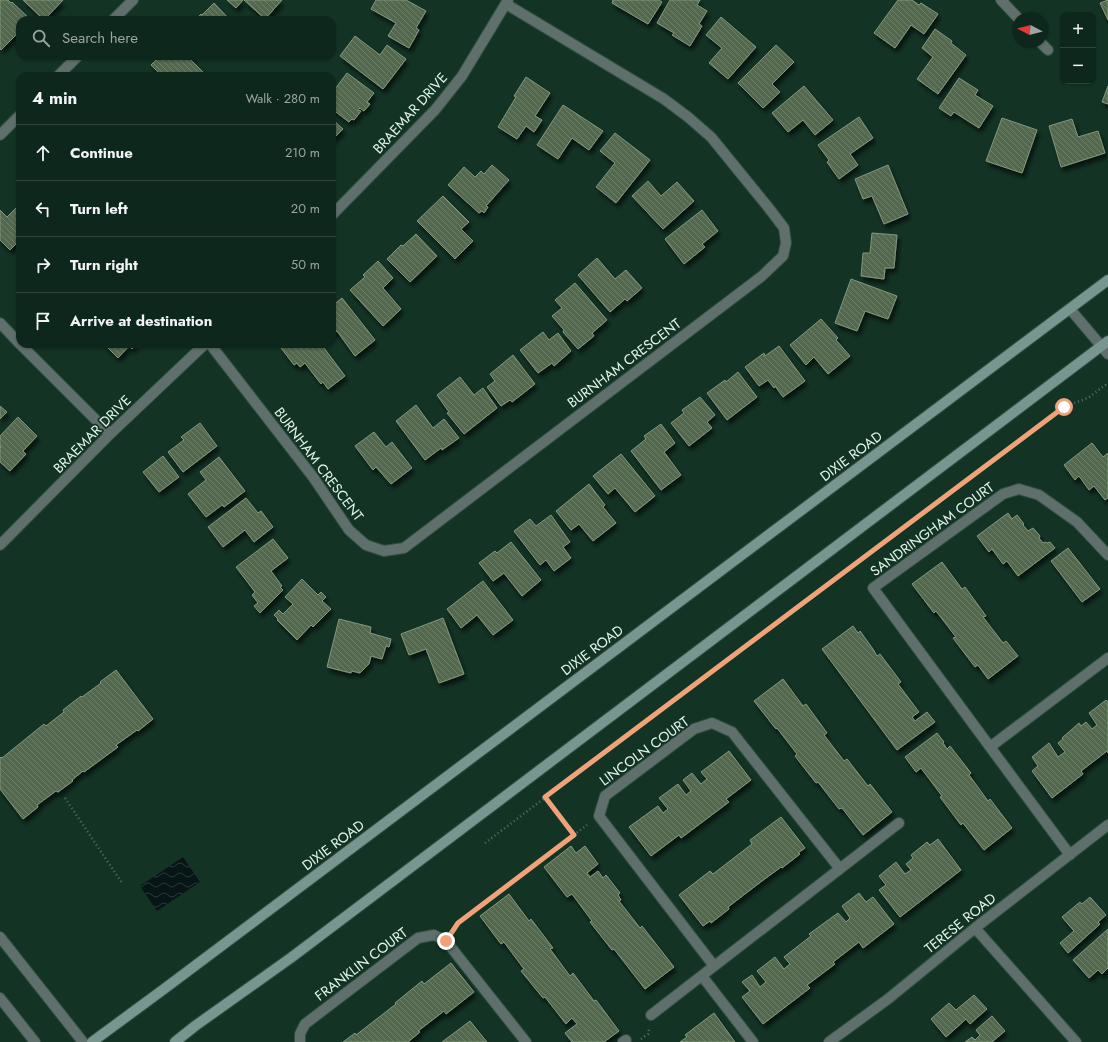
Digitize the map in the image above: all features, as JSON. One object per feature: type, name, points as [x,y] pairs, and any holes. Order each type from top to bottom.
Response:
[{"type":"main road","name":"DIXIE ROAD","points":[[92,1042],[1108,280]]},
{"type":"main road","points":[[175,1042],[299,952],[1106,347]]},
{"type":"street","points":[[118,16],[133,0]]},
{"type":"street","points":[[1001,0],[1012,12]]},
{"type":"street","name":"BRAEMAR DRIVE","points":[[336,211],[435,110],[462,76],[507,2]]},
{"type":"street","name":"BURNHAM CRESCENT","points":[[213,348],[313,477],[349,530],[366,545],[384,551],[404,548],[755,281],[782,256],[786,243],[784,228],[711,137],[664,99],[507,2]]},
{"type":"street","points":[[62,72],[74,60]]},
{"type":"street","points":[[0,135],[16,119]]},
{"type":"street","points":[[1070,308],[1106,347]]},
{"type":"street","points":[[0,324],[16,340]]},
{"type":"street","points":[[24,348],[110,434]]},
{"type":"street","name":"BRAEMAR DRIVE","points":[[0,545],[110,434],[202,348]]},
{"type":"street","name":"SANDRINGHAM COURT","points":[[1070,855],[873,588],[1003,494],[1019,489],[1039,494],[1077,522],[1108,555]]},
{"type":"street","points":[[990,747],[1108,658]]},
{"type":"street","name":"LINCOLN COURT","points":[[600,816],[605,796],[694,729],[712,723],[732,732],[840,869]]},
{"type":"street","points":[[600,816],[714,966]]},
{"type":"street","points":[[651,1015],[899,823]]},
{"type":"street","name":"TERESE ROAD","points":[[829,1042],[888,999],[974,928],[1108,825]]},
{"type":"street","points":[[974,928],[1076,1042]]},
{"type":"street","name":"FRANKLIN COURT","points":[[300,1042],[300,1034],[305,1024],[418,938],[434,935],[446,941]]},
{"type":"street","points":[[0,937],[82,1042]]},
{"type":"street","points":[[446,941],[526,1042]]},
{"type":"street","points":[[702,976],[753,1042]]},
{"type":"street","points":[[0,998],[35,1042]]},
{"type":"path","points":[[484,843],[1057,412],[1064,407],[1088,398],[1108,383]]},
{"type":"path","points":[[545,797],[574,835]]},
{"type":"path","points":[[65,798],[122,883]]},
{"type":"path","points":[[446,941],[458,923],[600,816]]},
{"type":"path","points":[[624,1041],[636,1042],[648,1034],[651,1015]]},
{"type":"water","points":[[183,857],[200,882],[157,911],[140,886]]},
{"type":"building","points":[[0,0],[8,0],[27,16],[16,16],[16,35],[1,50]]},
{"type":"building","points":[[23,0],[63,0],[48,16],[40,16]]},
{"type":"building","points":[[227,0],[243,0],[236,8]]},
{"type":"building","points":[[244,0],[282,0],[268,16],[262,16]]},
{"type":"building","points":[[376,0],[406,0],[426,11],[416,28],[419,30],[409,48],[388,36],[396,23],[371,9]]},
{"type":"building","points":[[613,0],[659,0],[662,2],[648,24],[612,3]]},
{"type":"building","points":[[670,0],[700,0],[697,5],[707,11],[699,24],[702,26],[690,46],[672,35],[674,33],[657,23]]},
{"type":"building","points":[[898,0],[912,0],[919,5],[921,3],[938,14],[924,34],[911,25],[895,48],[874,33]]},
{"type":"building","points":[[1108,0],[1108,20],[1100,3]]},
{"type":"building","points":[[214,3],[226,16],[199,16],[201,14],[202,15]]},
{"type":"building","points":[[721,17],[756,47],[728,79],[709,63],[722,48],[706,35]]},
{"type":"building","points":[[935,29],[952,41],[951,43],[966,55],[938,94],[917,79],[933,57],[922,48]]},
{"type":"building","points":[[355,36],[380,55],[387,45],[406,59],[383,89],[340,56]]},
{"type":"building","points":[[776,45],[794,62],[772,84],[780,92],[763,108],[738,83]]},
{"type":"building","points":[[156,60],[191,60],[203,72],[158,72],[151,65]]},
{"type":"building","points":[[347,73],[374,93],[367,102],[370,104],[364,111],[360,108],[358,110],[361,111],[354,120],[352,119],[349,122],[336,112],[336,88]]},
{"type":"building","points":[[526,77],[550,93],[535,116],[542,120],[534,132],[526,126],[517,139],[498,127]]},
{"type":"building","points":[[959,78],[978,90],[975,95],[993,106],[979,128],[954,112],[951,116],[939,108]]},
{"type":"building","points":[[804,86],[833,120],[815,135],[803,120],[788,132],[772,113]]},
{"type":"building","points":[[1108,86],[1108,104],[1102,102]]},
{"type":"building","points":[[563,105],[603,131],[589,150],[572,138],[558,159],[537,145]]},
{"type":"building","points":[[859,117],[873,138],[850,154],[858,165],[839,179],[827,162],[829,160],[818,145]]},
{"type":"building","points":[[1002,118],[1037,130],[1022,173],[986,161]]},
{"type":"building","points":[[1072,119],[1078,137],[1098,131],[1105,153],[1061,167],[1049,126]]},
{"type":"building","points":[[336,123],[343,129],[336,136]]},
{"type":"building","points":[[615,133],[650,160],[616,203],[596,187],[615,163],[600,151]]},
{"type":"building","points":[[492,165],[509,180],[486,206],[488,207],[484,213],[482,211],[479,213],[448,185],[464,167],[475,177],[481,171],[484,174]]},
{"type":"building","points":[[888,165],[908,214],[884,224],[872,196],[863,199],[855,179]]},
{"type":"building","points":[[648,181],[661,196],[677,182],[694,201],[663,229],[632,196]]},
{"type":"building","points":[[443,196],[469,222],[461,229],[473,241],[455,259],[417,221]]},
{"type":"building","points":[[16,208],[16,244],[10,250],[0,240],[0,210],[7,217]]},
{"type":"building","points":[[702,210],[718,231],[702,244],[705,247],[684,264],[665,239]]},
{"type":"building","points":[[872,233],[897,235],[894,268],[885,268],[884,279],[861,276],[863,253],[870,253]]},
{"type":"building","points":[[416,234],[437,256],[410,282],[387,259],[401,245],[403,246]]},
{"type":"building","points":[[597,258],[615,279],[626,270],[642,288],[627,301],[625,299],[610,312],[578,275]]},
{"type":"building","points":[[378,261],[393,278],[383,288],[401,309],[383,326],[350,290],[365,277],[363,275]]},
{"type":"building","points":[[851,279],[897,296],[888,319],[865,311],[857,331],[835,323]]},
{"type":"building","points":[[575,283],[607,320],[592,333],[594,336],[578,349],[563,332],[564,330],[552,316],[562,308],[555,300]]},
{"type":"building","points":[[342,298],[375,340],[355,356],[337,331],[336,332],[336,303]]},
{"type":"building","points":[[821,319],[838,338],[836,340],[850,356],[828,374],[814,357],[806,365],[790,345]]},
{"type":"building","points":[[543,332],[549,340],[558,333],[571,351],[554,366],[552,363],[538,373],[520,350]]},
{"type":"building","points":[[779,346],[805,381],[783,397],[775,386],[774,388],[768,380],[759,386],[745,367],[764,353],[765,356]]},
{"type":"building","points":[[108,348],[127,348],[118,358]]},
{"type":"building","points":[[281,348],[324,348],[345,376],[328,389],[323,382],[321,384],[305,363],[300,367],[297,363],[294,365]]},
{"type":"building","points":[[513,355],[535,384],[512,402],[510,400],[501,406],[487,387],[495,381],[490,374]]},
{"type":"building","points":[[738,372],[757,397],[727,420],[707,393],[725,380],[726,382]]},
{"type":"building","points":[[460,377],[474,395],[483,388],[497,408],[464,434],[447,413],[449,412],[437,395]]},
{"type":"building","points":[[700,397],[715,415],[707,422],[712,428],[689,446],[671,423],[684,413],[682,410]]},
{"type":"building","points":[[416,405],[433,428],[444,419],[459,438],[442,450],[441,448],[425,460],[396,421]]},
{"type":"building","points":[[0,406],[7,412],[0,419]]},
{"type":"building","points":[[18,417],[37,436],[23,451],[26,454],[10,471],[0,462],[0,436]]},
{"type":"building","points":[[200,423],[217,446],[183,472],[168,452],[184,440],[181,437]]},
{"type":"building","points":[[661,424],[675,443],[664,452],[681,475],[661,490],[631,451],[646,439],[644,436]]},
{"type":"building","points":[[374,432],[386,447],[392,442],[412,468],[391,484],[376,467],[373,470],[355,446]]},
{"type":"building","points":[[1092,443],[1103,457],[1108,453],[1108,498],[1105,500],[1094,486],[1089,490],[1079,476],[1075,480],[1064,465]]},
{"type":"building","points":[[621,454],[655,496],[635,512],[615,488],[608,494],[593,476]]},
{"type":"building","points":[[163,456],[179,477],[159,492],[143,472]]},
{"type":"building","points":[[219,457],[245,491],[224,507],[222,505],[206,517],[188,494],[206,480],[200,472]]},
{"type":"building","points":[[589,484],[605,505],[603,507],[616,523],[593,541],[579,524],[571,530],[556,511]]},
{"type":"building","points":[[246,498],[258,513],[261,511],[273,527],[254,542],[245,530],[223,547],[208,527]]},
{"type":"building","points":[[1008,513],[1012,519],[1017,515],[1028,531],[1033,528],[1040,536],[1039,538],[1043,543],[1050,542],[1055,548],[1018,576],[1007,561],[1003,564],[992,549],[989,552],[977,536]]},
{"type":"building","points":[[551,515],[570,542],[563,547],[571,558],[554,571],[546,560],[540,565],[514,531],[530,519],[536,526]]},
{"type":"building","points":[[273,539],[288,558],[271,571],[282,586],[280,587],[283,590],[260,613],[254,606],[258,603],[252,595],[255,592],[236,567]]},
{"type":"building","points":[[511,542],[541,580],[522,596],[504,573],[493,581],[479,563],[495,551],[497,553]]},
{"type":"building","points":[[1068,548],[1100,589],[1082,602],[1051,561]]},
{"type":"building","points":[[942,562],[962,589],[965,587],[986,616],[983,617],[1003,643],[1006,641],[1018,656],[988,679],[978,665],[975,667],[953,638],[956,637],[936,611],[934,613],[912,584]]},
{"type":"building","points":[[302,579],[318,595],[321,592],[326,597],[322,601],[331,609],[313,627],[311,625],[297,640],[274,615],[279,610],[283,614],[293,604],[285,597]]},
{"type":"building","points":[[483,581],[513,620],[493,635],[477,615],[461,628],[447,609]]},
{"type":"building","points":[[443,618],[464,674],[439,683],[426,649],[409,655],[401,634]]},
{"type":"building","points":[[339,619],[371,627],[370,633],[391,639],[389,647],[386,646],[382,659],[371,656],[369,664],[360,673],[352,671],[351,673],[327,667]]},
{"type":"building","points":[[853,626],[858,633],[860,631],[877,656],[880,654],[901,682],[898,684],[919,712],[912,717],[915,721],[927,712],[935,722],[897,750],[822,649]]},
{"type":"building","points":[[116,670],[153,719],[116,745],[118,747],[84,772],[83,771],[72,780],[73,781],[37,805],[38,807],[23,819],[0,789],[0,758],[2,758],[44,724],[46,726],[64,712],[63,710],[101,683],[100,682]]},
{"type":"building","points":[[783,679],[803,706],[806,704],[827,733],[824,735],[844,761],[847,759],[868,786],[870,784],[892,812],[863,835],[842,808],[839,809],[818,782],[816,783],[795,756],[797,754],[754,701]]},
{"type":"building","points":[[1106,700],[1108,702],[1108,753],[1107,751],[1081,771],[1083,774],[1052,798],[1032,771],[1038,766],[1032,757],[1049,743],[1058,757],[1065,752],[1058,743],[1079,723],[1081,726],[1086,722],[1092,729],[1097,725],[1089,713]]},
{"type":"building","points":[[937,733],[947,749],[950,746],[971,773],[969,775],[988,801],[990,799],[1012,828],[984,850],[963,823],[961,825],[921,768],[916,772],[905,757]]},
{"type":"building","points":[[729,751],[751,780],[726,799],[729,802],[681,838],[679,835],[651,856],[629,827],[658,806],[663,813],[668,809],[659,798],[678,784],[686,795],[691,791],[683,780],[692,773],[701,784],[707,779],[701,772]]},
{"type":"building","points":[[781,817],[805,848],[798,853],[800,854],[782,868],[781,867],[728,907],[729,909],[711,923],[710,921],[703,926],[679,895],[710,871],[713,874],[752,844],[750,840]]},
{"type":"building","points":[[938,839],[961,870],[900,917],[879,890],[886,885],[879,876],[896,862],[905,874],[911,870],[906,864],[913,858],[911,855],[927,842],[930,845]]},
{"type":"building","points":[[571,846],[576,853],[585,846],[598,864],[587,873],[590,877],[598,871],[603,878],[606,875],[620,893],[618,895],[621,900],[619,901],[640,928],[642,926],[674,967],[645,989],[614,949],[612,950],[590,922],[592,921],[572,894],[567,897],[544,867]]},
{"type":"building","points":[[859,893],[866,902],[873,897],[894,924],[863,948],[859,942],[833,962],[835,964],[807,985],[810,988],[763,1024],[742,997],[750,991],[742,982],[752,975],[760,987],[766,982],[757,971],[775,957],[784,969],[790,964],[784,957],[811,936],[809,934],[838,913],[846,922],[850,918],[842,906]]},
{"type":"building","points":[[509,894],[529,921],[531,919],[553,948],[550,949],[570,976],[573,973],[594,1001],[596,1000],[619,1031],[604,1042],[572,1042],[565,1033],[577,1024],[572,1018],[566,1024],[545,997],[543,998],[521,971],[524,969],[504,942],[501,944],[480,916]]},
{"type":"building","points":[[1090,897],[1106,915],[1098,922],[1100,924],[1068,953],[1060,943],[1074,931],[1062,917],[1080,902],[1082,904]]},
{"type":"building","points":[[1108,929],[1108,968],[1102,974],[1098,970],[1089,978],[1073,960]]},
{"type":"building","points":[[451,963],[474,992],[446,1014],[444,1011],[418,1031],[420,1032],[408,1042],[343,1042],[355,1033],[356,1035],[396,1004],[395,1003],[422,981],[424,984]]},
{"type":"building","points":[[974,995],[987,1009],[970,1024],[966,1019],[946,1037],[931,1019],[949,1003],[956,1010]]},
{"type":"building","points":[[714,1013],[735,1042],[680,1042],[687,1037],[685,1035]]},
{"type":"building","points":[[992,1016],[1005,1031],[992,1042],[965,1042],[972,1037],[975,1040],[980,1035],[976,1030]]},
{"type":"building","points":[[470,1021],[487,1042],[442,1042]]},
{"type":"route","points":[[446,941],[458,923],[574,835],[545,797],[1064,407]]}]
